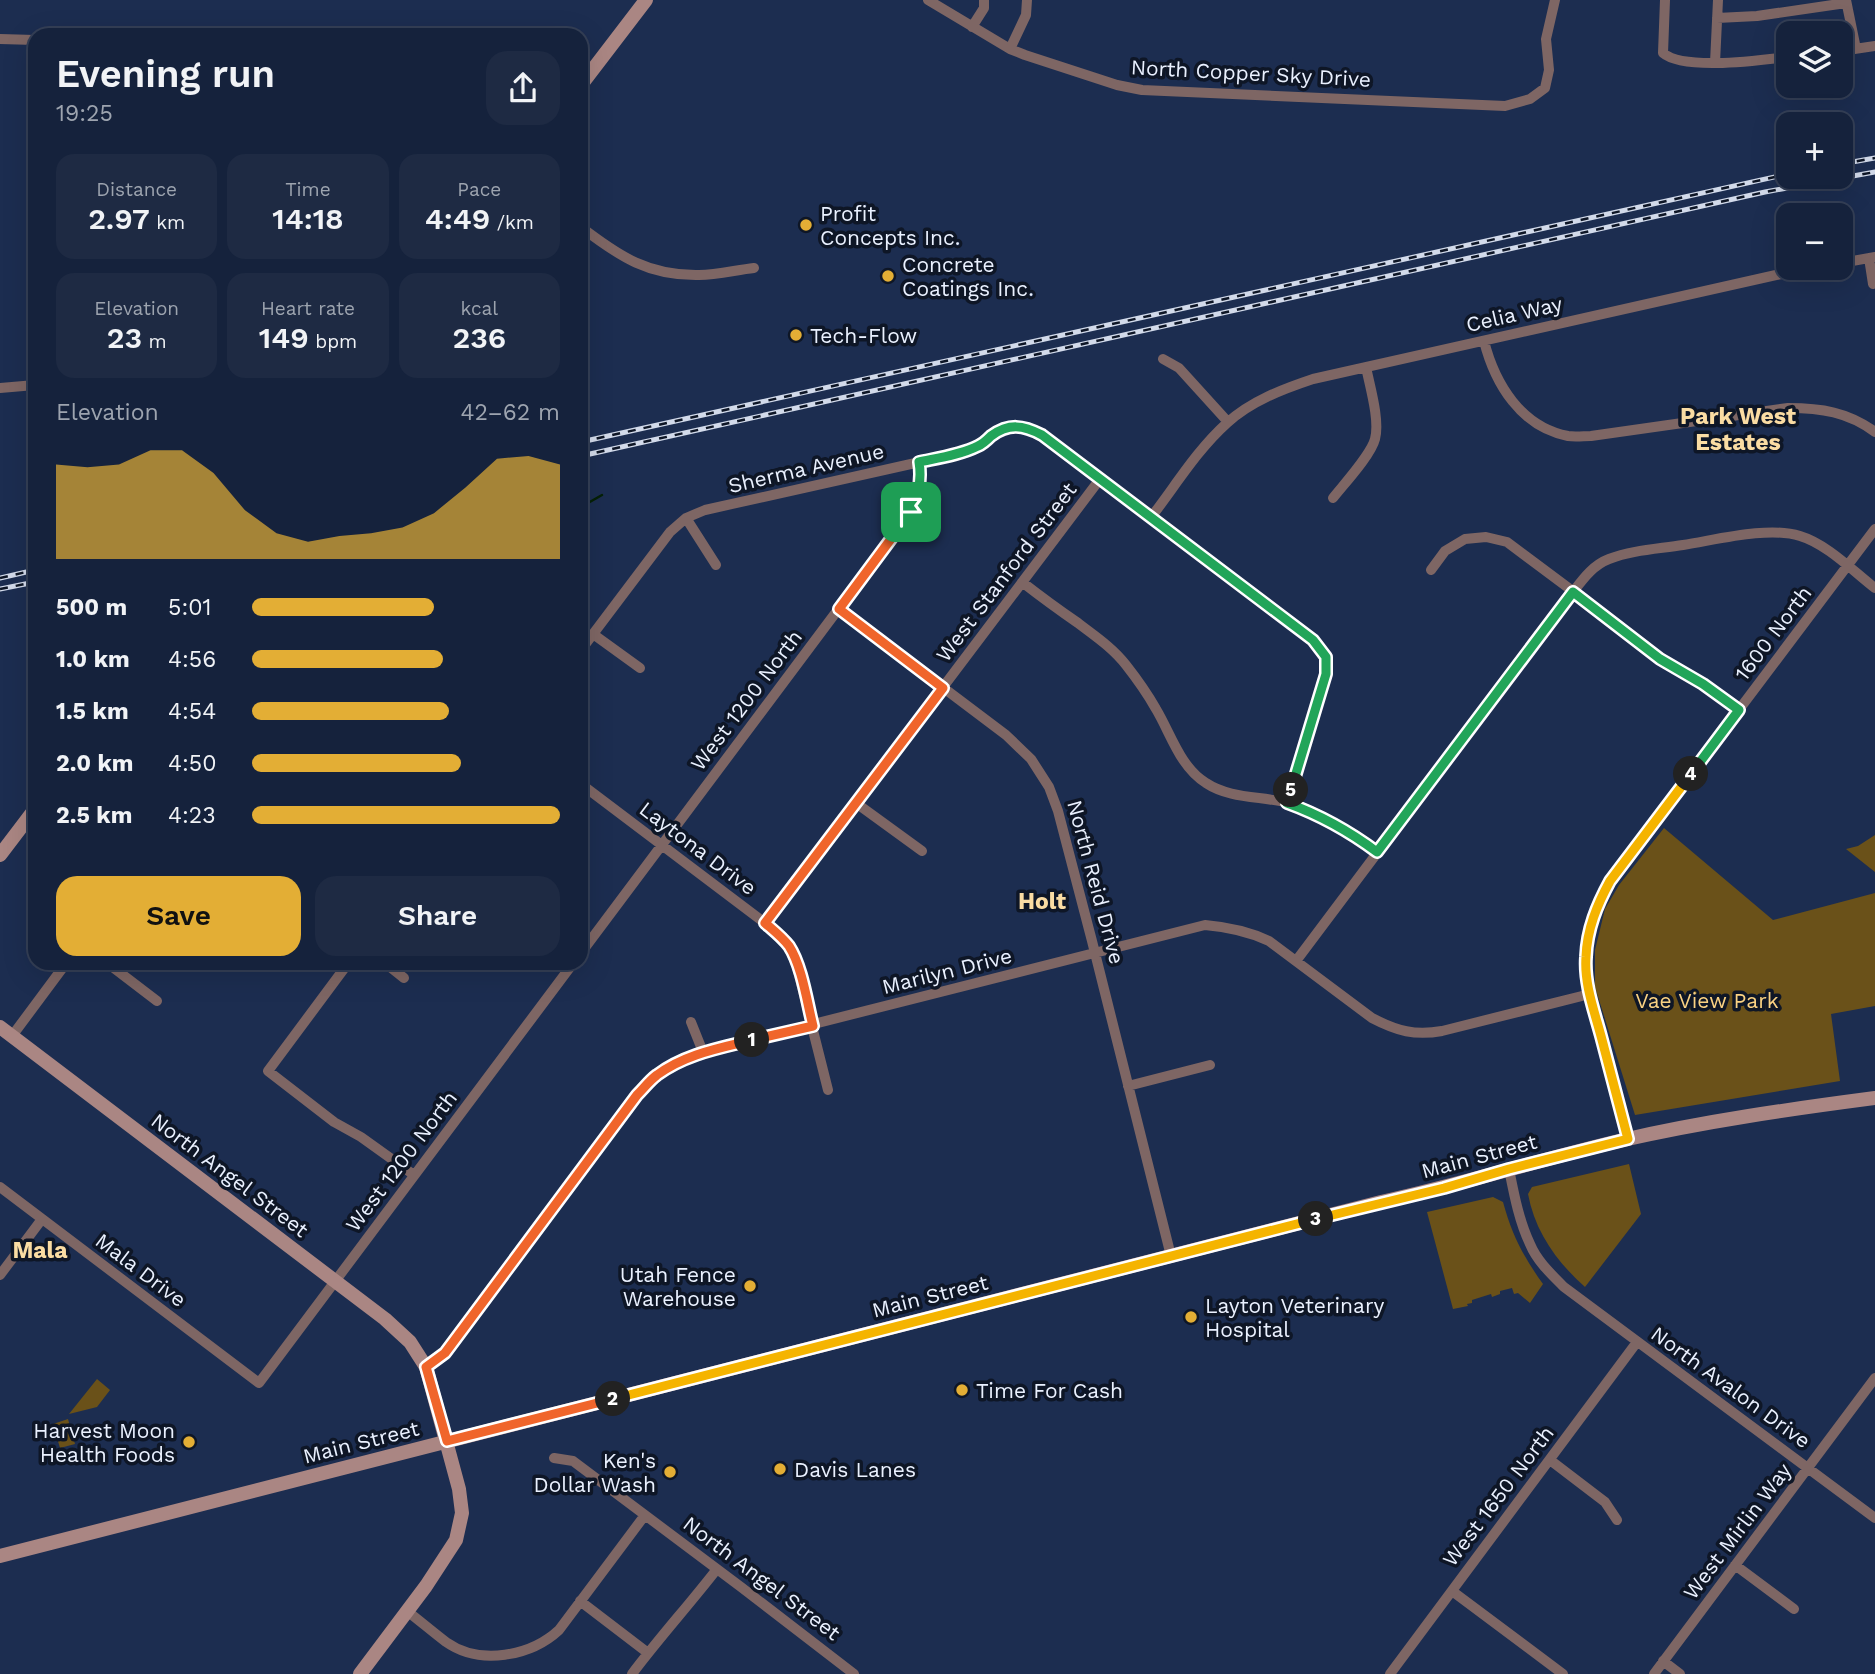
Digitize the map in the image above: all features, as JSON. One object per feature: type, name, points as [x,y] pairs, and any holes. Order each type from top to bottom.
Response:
[{"type":"main road","points":[[588,75],[646,0]]},
{"type":"main road","points":[[0,855],[28,818]]},
{"type":"main road","name":"North Angel Street","points":[[6,1031],[403,1335],[426,1367],[461,1498],[462,1522],[448,1553],[360,1674]]},
{"type":"main road","name":"Main Street","points":[[0,1556],[1628,1139],[1773,1112],[1875,1098]]},
{"type":"street","name":"North Copper Sky Drive","points":[[928,0],[1010,49],[1117,85],[1142,90],[1505,106],[1530,99],[1545,88],[1549,71],[1546,39],[1555,0]]},
{"type":"street","points":[[972,27],[984,8],[984,0]]},
{"type":"street","points":[[1010,49],[1026,15],[1027,0]]},
{"type":"street","points":[[1665,0],[1663,53],[1670,59],[1741,62],[1776,58]]},
{"type":"street","points":[[1716,62],[1718,0]]},
{"type":"street","points":[[1717,18],[1758,16],[1846,2],[1856,49]]},
{"type":"street","points":[[0,39],[28,40]]},
{"type":"street","points":[[1853,49],[1875,46]]},
{"type":"street","points":[[588,232],[624,258],[660,272],[701,275],[754,268]]},
{"type":"street","points":[[1853,261],[1872,257],[1873,284]]},
{"type":"street","name":"Celia Way","points":[[1152,516],[1203,447],[1228,422],[1281,390],[1313,379],[1776,275]]},
{"type":"street","points":[[1484,341],[1497,379],[1510,399],[1545,428],[1569,436],[1591,436],[1788,408],[1816,408],[1843,413],[1875,432]]},
{"type":"street","points":[[1163,359],[1179,368],[1228,422]]},
{"type":"street","points":[[1334,498],[1373,447],[1376,436],[1366,367]]},
{"type":"street","points":[[0,388],[28,386]]},
{"type":"street","name":"Sherma Avenue","points":[[686,518],[705,510],[960,453],[979,446],[1008,427],[1026,427],[1042,435],[1152,516],[1313,640],[1326,657],[1326,674],[1287,803]]},
{"type":"street","name":"West 1200 North","points":[[588,944],[911,512],[919,496],[919,462]]},
{"type":"street","name":"West Stanford Street","points":[[765,923],[1100,479]]},
{"type":"street","points":[[588,641],[670,532],[686,518],[716,565]]},
{"type":"street","name":"1600 North","points":[[1628,1139],[1590,994],[1586,961],[1591,923],[1600,898],[1610,881],[1875,529]]},
{"type":"street","points":[[1296,961],[1573,592],[1590,571],[1606,560],[1628,553],[1759,533],[1784,532],[1815,542],[1875,587]]},
{"type":"street","points":[[1431,570],[1445,551],[1465,539],[1486,537],[1507,542],[1660,659],[1703,684],[1739,710]]},
{"type":"street","points":[[1022,582],[1102,641],[1124,662],[1157,710],[1183,759],[1199,778],[1225,792],[1287,803],[1313,812],[1338,825],[1377,852]]},
{"type":"street","name":"North Reid Drive","points":[[839,609],[1006,735],[1031,759],[1049,787],[1058,811],[1095,953],[1171,1256]]},
{"type":"street","points":[[593,634],[640,668]]},
{"type":"street","name":"Laytona Drive","points":[[588,789],[778,933],[789,947],[797,967],[828,1090]]},
{"type":"street","points":[[856,803],[922,851]]},
{"type":"street","name":"Marilyn Drive","points":[[426,1367],[445,1353],[637,1095],[657,1075],[702,1052],[1205,925],[1251,933],[1269,941],[1372,1018],[1388,1027],[1416,1033],[1442,1031],[1590,994]]},
{"type":"street","points":[[6,1031],[60,970]]},
{"type":"street","points":[[116,970],[157,1001]]},
{"type":"street","points":[[343,970],[268,1071],[334,1122],[361,1137],[414,1175]]},
{"type":"street","points":[[394,970],[404,978]]},
{"type":"street","name":"West 1200 North","points":[[259,1383],[568,970]]},
{"type":"street","points":[[691,1022],[702,1052]]},
{"type":"street","points":[[1128,1086],[1210,1065]]},
{"type":"street","name":"North Avalon Drive","points":[[1509,1169],[1530,1246],[1544,1267],[1564,1287],[1875,1518]]},
{"type":"street","name":"Mala Drive","points":[[0,1187],[259,1383]]},
{"type":"street","points":[[0,1275],[42,1219]]},
{"type":"street","name":"West 1650 North","points":[[1390,1674],[1637,1342]]},
{"type":"street","name":"West Mirlin Way","points":[[1654,1674],[1875,1378]]},
{"type":"street","name":"North Angel Street","points":[[554,1458],[573,1461],[854,1674]]},
{"type":"street","points":[[1550,1460],[1605,1502],[1617,1520]]},
{"type":"street","points":[[407,1611],[445,1641],[470,1652],[505,1655],[531,1648],[553,1635],[564,1623],[645,1515]]},
{"type":"street","points":[[1735,1565],[1794,1609]]},
{"type":"street","points":[[632,1674],[717,1569]]},
{"type":"street","points":[[1452,1591],[1563,1674]]},
{"type":"street","points":[[580,1601],[648,1653]]},
{"type":"street","points":[[1663,1661],[1680,1674]]},
{"type":"green space","name":"Vae View Park","points":[[1664,828],[1773,920],[1875,893],[1875,1006],[1831,1014],[1840,1081],[1635,1115],[1595,987],[1595,950],[1605,909],[1619,885]]},
{"type":"green space","points":[[1875,835],[1875,872],[1846,849],[1858,846]]},
{"type":"green space","points":[[1629,1164],[1641,1214],[1585,1287],[1565,1267],[1542,1234],[1528,1194],[1532,1187]]},
{"type":"green space","points":[[1493,1197],[1503,1202],[1519,1245],[1543,1284],[1530,1303],[1518,1293],[1514,1294],[1512,1288],[1500,1291],[1500,1294],[1492,1297],[1491,1294],[1472,1300],[1468,1306],[1453,1309],[1427,1212]]},
{"type":"green space","points":[[97,1379],[110,1390],[97,1407],[69,1414]]},
{"type":"green space","points":[[68,1419],[75,1444],[60,1448],[53,1424]]},
{"type":"waterway","points":[[588,503],[602,495]]},
{"type":"railway","points":[[1853,162],[1875,158]]},
{"type":"railway","points":[[588,454],[1765,192],[1875,172]]},
{"type":"railway","points":[[588,440],[1776,177]]},
{"type":"railway","points":[[0,578],[28,572]]},
{"type":"railway","points":[[0,589],[28,583]]},
{"type":"place","name":"Profit Concepts Inc.","points":[[806,225]]},
{"type":"place","name":"Concrete Coatings Inc.","points":[[888,276]]},
{"type":"place","name":"Tech-Flow","points":[[796,335]]},
{"type":"place","name":"Utah Fence Warehouse","points":[[750,1286]]},
{"type":"place","name":"Layton Veterinary Hospital","points":[[1191,1317]]},
{"type":"place","name":"Time For Cash","points":[[962,1390]]},
{"type":"place","name":"Harvest Moon Health Foods","points":[[189,1442]]},
{"type":"place","name":"Davis Lanes","points":[[780,1469]]},
{"type":"place","name":"Ken's Dollar Wash","points":[[670,1472]]},
{"type":"district","name":"Park West Estates","points":[[1738,429]]},
{"type":"district","name":"Holt","points":[[1042,901]]},
{"type":"district","name":"Mala","points":[[40,1250]]},
{"type":"route","points":[[1008,427],[1026,427],[1042,435],[1313,640],[1326,657],[1326,674],[1287,803],[1338,825],[1377,852],[1573,592],[1660,659],[1703,684],[1739,710],[1610,881],[1600,898],[1591,923],[1586,961],[1590,994],[1628,1139],[447,1441],[426,1367],[445,1353],[637,1095],[657,1075],[702,1052],[813,1026],[789,947],[778,933],[765,923],[943,688],[839,609],[911,512],[919,496],[919,462],[979,446],[1008,427]]}]
